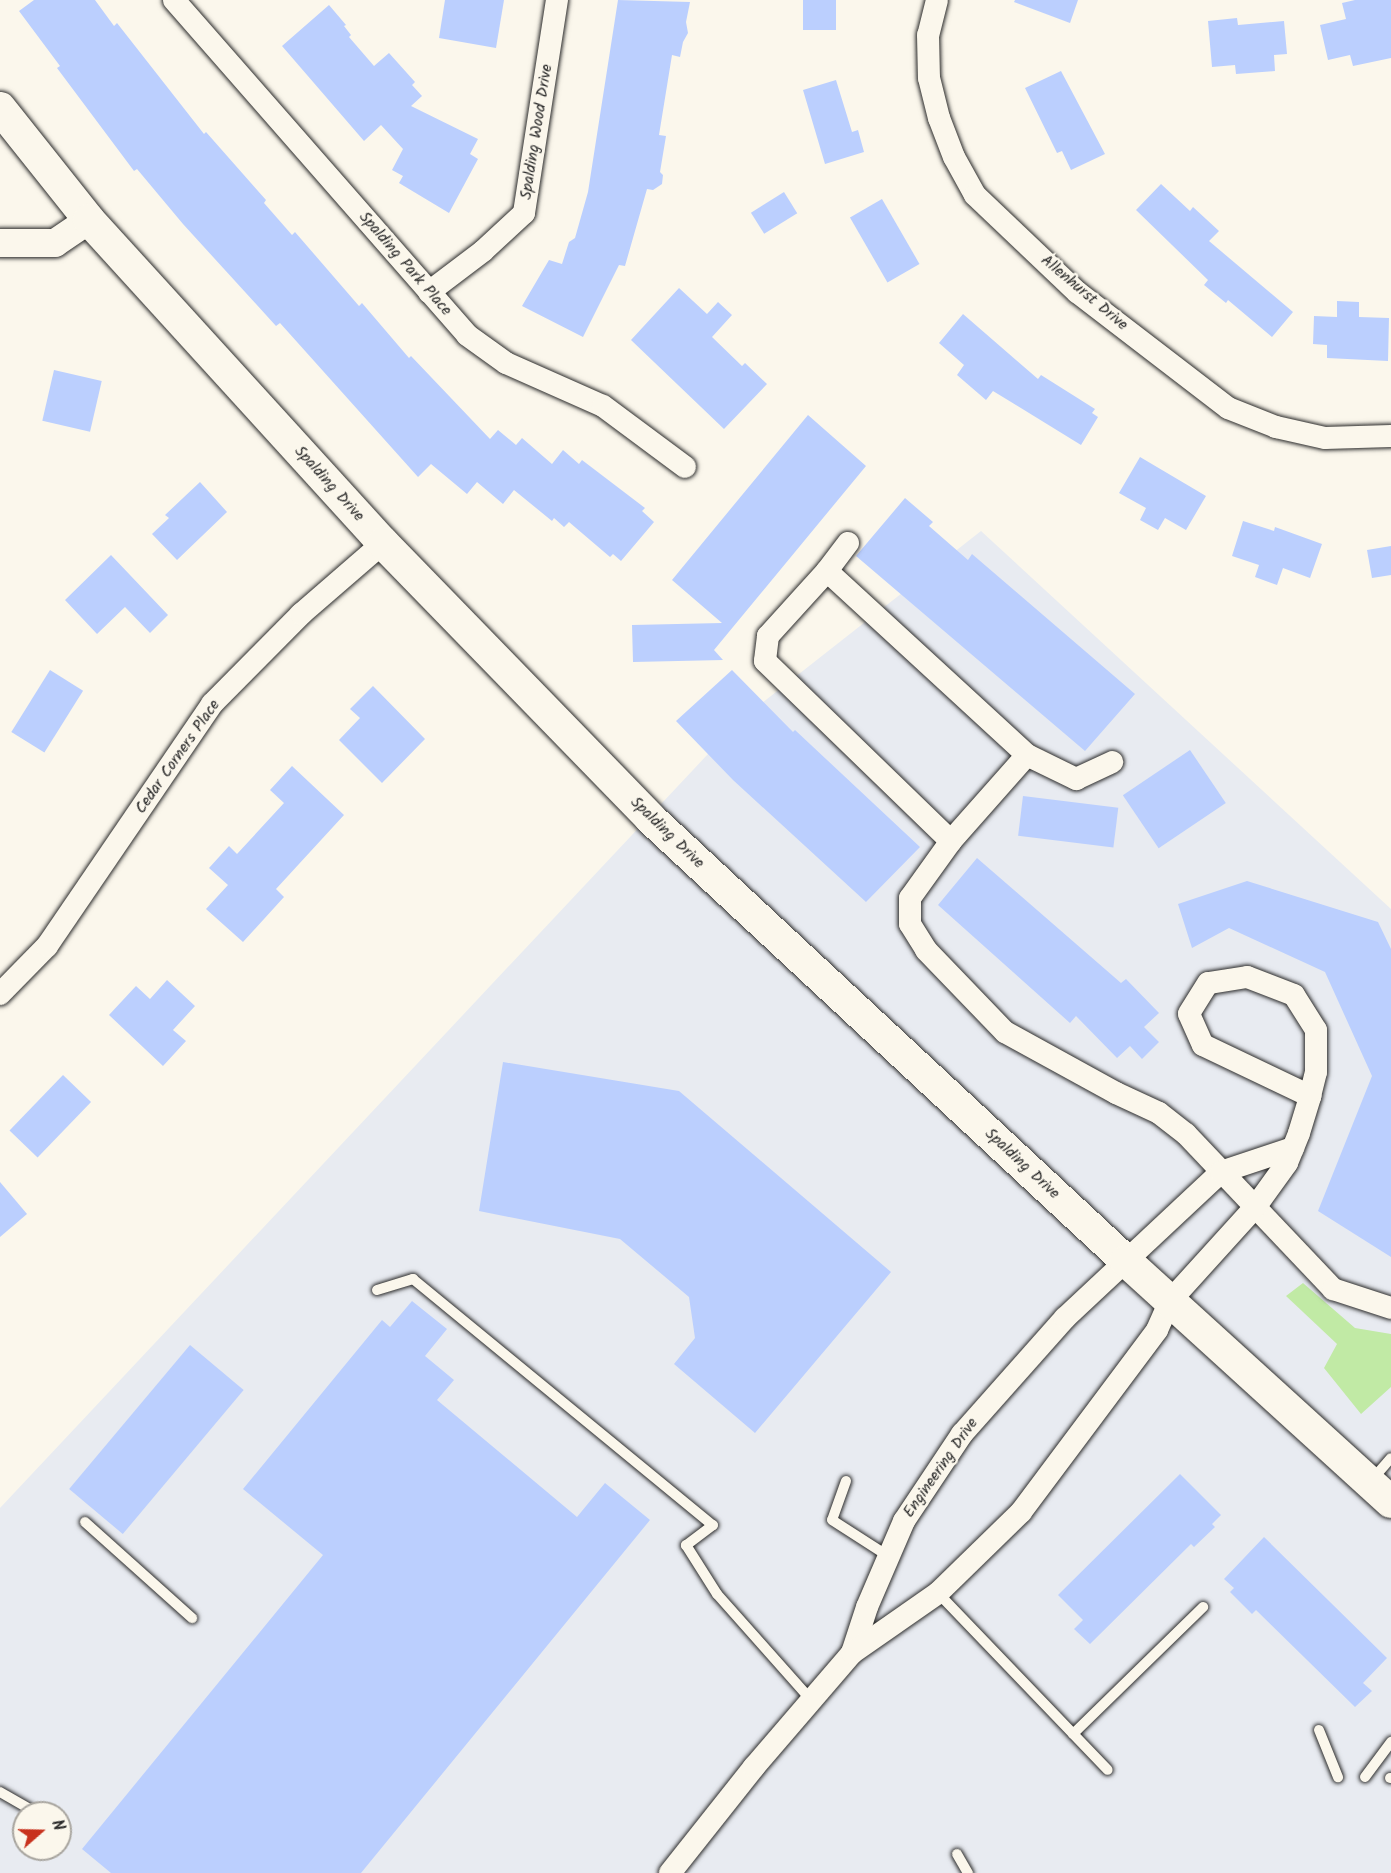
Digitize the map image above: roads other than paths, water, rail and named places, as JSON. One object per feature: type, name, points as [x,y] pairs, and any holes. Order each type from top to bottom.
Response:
[{"type":"main road","name":"Spalding Drive","points":[[0,108],[88,220],[383,543],[650,818],[1170,1301],[1384,1480]]},
{"type":"street","name":"Spalding Park Place","points":[[174,0],[467,335],[506,363],[603,406],[685,467]]},
{"type":"street","name":"Spalding Wood Drive","points":[[429,291],[483,251],[524,213],[557,0]]},
{"type":"street","name":"Allenhurst Drive","points":[[937,0],[928,35],[929,78],[939,118],[954,157],[975,195],[983,203],[1077,292],[1228,408],[1276,427],[1325,438],[1391,436]]},
{"type":"street","points":[[0,243],[55,243],[88,220]]},
{"type":"street","name":"Cedar Corners Place","points":[[0,994],[47,946],[212,704],[301,614],[383,543]]},
{"type":"street","points":[[848,543],[827,571],[768,636],[765,661],[951,841]]},
{"type":"street","points":[[827,571],[1027,755],[1076,779],[1112,762]]},
{"type":"street","points":[[1027,755],[951,841],[910,898],[910,924],[926,950],[1005,1032],[1116,1093],[1159,1113],[1186,1134],[1334,1289],[1391,1308]]},
{"type":"street","name":"Engineering Drive","points":[[670,1873],[852,1653],[938,1593],[1021,1512],[1157,1330],[1170,1301],[1256,1206],[1287,1163],[1310,1096],[1316,1072],[1316,1030],[1294,994],[1247,978],[1208,983],[1188,1014],[1203,1045],[1310,1096]]},
{"type":"street","points":[[1221,1172],[1293,1148]]},
{"type":"street","name":"Engineering Drive","points":[[852,1653],[867,1607],[904,1521],[962,1434],[1065,1318],[1221,1172]]},
{"type":"lane","points":[[377,1290],[413,1279],[713,1526],[686,1545],[717,1594],[812,1701]]},
{"type":"lane","points":[[846,1481],[832,1520],[888,1556]]},
{"type":"lane","points":[[85,1522],[192,1618]]},
{"type":"lane","points":[[938,1593],[1108,1770]]},
{"type":"lane","points":[[1074,1734],[1203,1607]]},
{"type":"lane","points":[[1319,1730],[1338,1777]]},
{"type":"lane","points":[[1365,1777],[1391,1742]]},
{"type":"lane","points":[[0,1792],[16,1801]]},
{"type":"lane","points":[[957,1854],[968,1873]]}]
